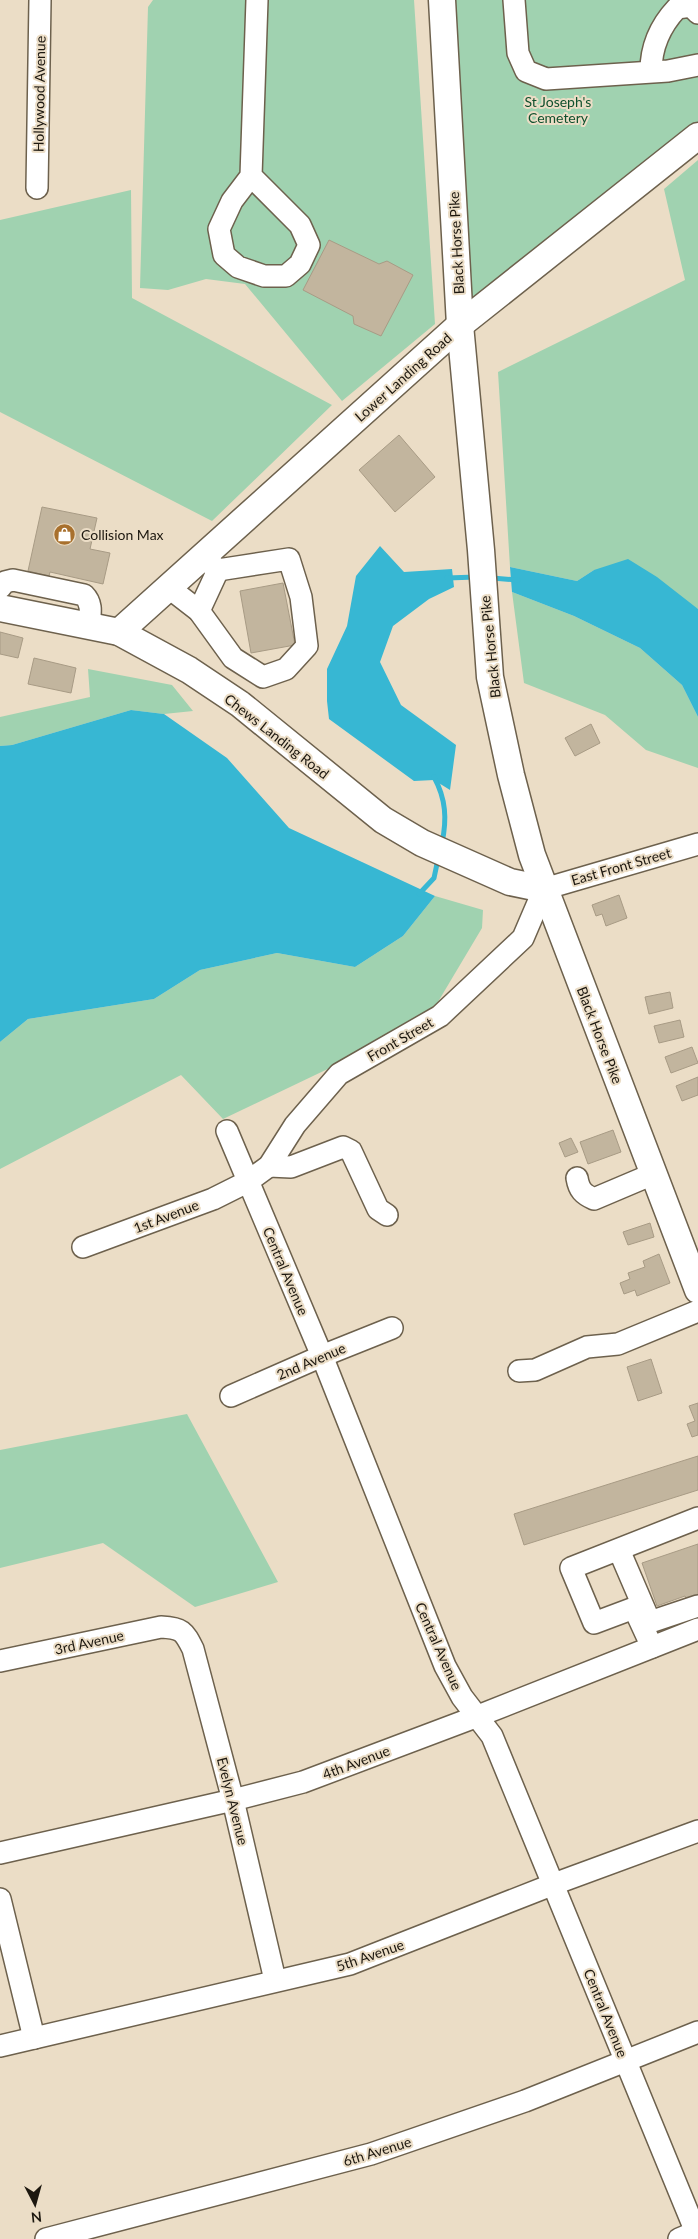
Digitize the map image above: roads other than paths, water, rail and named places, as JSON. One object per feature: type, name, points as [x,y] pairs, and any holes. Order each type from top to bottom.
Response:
[{"type":"main road","name":"Black Horse Pike","points":[[442,0],[460,325],[481,550],[490,677],[510,775],[532,855],[698,1290]]},
{"type":"main road","name":"Lower Landing Road","points":[[119,632],[168,587],[210,563],[460,325],[698,136]]},
{"type":"main road","name":"Chews Landing Road","points":[[0,608],[119,632],[190,670],[240,704],[383,820],[422,843],[510,882],[544,889]]},
{"type":"street","name":"Hollywood Avenue","points":[[38,188],[40,0]]},
{"type":"street","points":[[251,176],[300,225],[309,245],[300,264],[286,276],[264,276],[238,267],[224,255],[219,229],[232,200],[251,176],[257,0]]},
{"type":"street","points":[[514,0],[518,53],[526,71],[546,79],[652,72],[698,65]]},
{"type":"street","points":[[652,72],[651,61],[656,40],[665,21],[687,5]]},
{"type":"street","points":[[168,587],[199,611],[234,658],[263,677],[286,669],[307,646],[301,596],[288,559],[210,563],[199,611]]},
{"type":"street","points":[[0,588],[5,582],[13,580],[84,595],[89,600],[91,608],[88,626]]},
{"type":"street","name":"East Front Street","points":[[544,889],[698,844]]},
{"type":"street","name":"Front Street","points":[[247,1182],[269,1166],[295,1125],[339,1074],[440,1016],[524,938],[544,889]]},
{"type":"street","name":"Central Avenue","points":[[227,1131],[322,1356],[446,1666],[462,1698],[492,1736],[626,2062],[693,2235]]},
{"type":"street","points":[[269,1166],[291,1166],[343,1147],[350,1151],[378,1209],[387,1215]]},
{"type":"street","points":[[577,1178],[579,1188],[584,1195],[594,1199],[653,1174]]},
{"type":"street","name":"1st Avenue","points":[[83,1247],[213,1199],[247,1182]]},
{"type":"street","points":[[520,1371],[535,1370],[587,1347],[618,1344],[698,1311]]},
{"type":"street","name":"2nd Avenue","points":[[231,1396],[392,1328]]},
{"type":"street","points":[[698,1518],[571,1568],[594,1623],[642,1612],[698,1606]]},
{"type":"street","points":[[618,1550],[642,1612],[652,1647]]},
{"type":"street","name":"3rd Avenue","points":[[0,1661],[162,1627],[178,1628]]},
{"type":"street","name":"Evelyn Avenue","points":[[178,1628],[186,1634],[193,1648],[233,1800],[275,1980]]},
{"type":"street","name":"4th Avenue","points":[[0,1853],[233,1800],[303,1782],[478,1716],[698,1629]]},
{"type":"street","name":"5th Avenue","points":[[0,2046],[275,1980],[350,1964],[554,1884],[698,1831]]},
{"type":"street","points":[[0,1899],[34,2038]]},
{"type":"street","name":"6th Avenue","points":[[46,2239],[84,2235],[371,2154],[525,2101],[698,2032]]},
{"type":"water","points":[[380,546],[404,572],[452,569],[454,587],[429,599],[393,626],[380,662],[401,705],[456,745],[450,790],[434,780],[414,781],[329,719],[327,669],[347,626],[356,576]]},
{"type":"water","points":[[628,559],[657,577],[698,609],[698,717],[682,685],[640,648],[574,616],[512,592],[510,567],[577,581],[594,570]]},
{"type":"water","points":[[131,710],[164,714],[227,758],[289,828],[435,896],[403,936],[355,967],[277,953],[200,970],[154,999],[28,1019],[0,1042],[0,746],[12,745]]},
{"type":"waterway","points":[[447,578],[476,577]]},
{"type":"waterway","points":[[492,578],[518,580]]},
{"type":"waterway","points":[[434,777],[441,793],[444,809],[445,826],[442,843]]},
{"type":"waterway","points":[[419,894],[434,878],[438,859]]},
{"type":"place","name":"Collision Max","points":[[65,534]]},
{"type":"park label","name":"St Joseph's Cemetery","points":[[558,109]]}]
